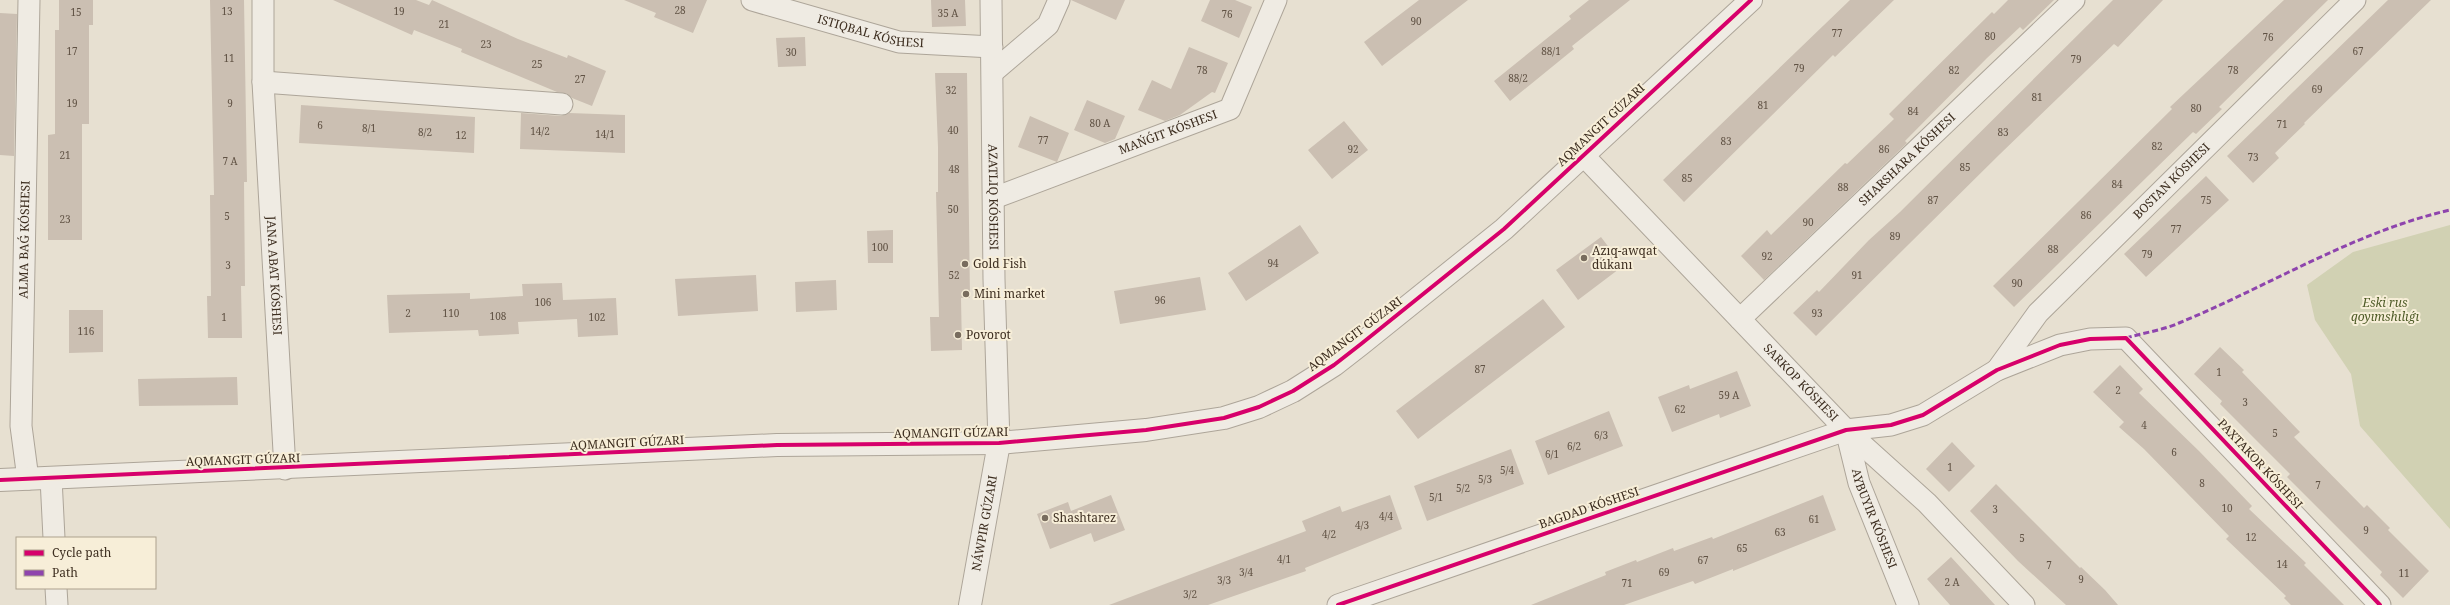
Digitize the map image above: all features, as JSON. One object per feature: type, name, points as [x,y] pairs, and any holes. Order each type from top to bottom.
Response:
[{"type":"street","name":"ALMA BAǴ KÓSHESI","points":[[28,479],[21,426],[29,0]]},
{"type":"street","name":"JANA ABAT KÓSHESI","points":[[264,0],[263,82],[285,469]]},
{"type":"street","name":"ISTIQBAL KÓSHESI","points":[[752,0],[899,42],[992,47]]},
{"type":"street","points":[[970,605],[1000,442],[994,279],[993,72],[991,0]]},
{"type":"street","points":[[993,72],[1048,25],[1059,0]]},
{"type":"street","points":[[994,198],[1230,109],[1276,0]]},
{"type":"street","points":[[0,480],[285,469],[777,445],[1000,442],[1146,430],[1224,418],[1259,407],[1294,391],[1334,365],[1361,344],[1504,229],[1752,0]]},
{"type":"street","name":"SHARSHARA KÓSHESI","points":[[1740,319],[2074,0]]},
{"type":"street","name":"BOSTAN KÓSHESI","points":[[1997,370],[2038,313],[2355,0]]},
{"type":"street","points":[[263,82],[562,104]]},
{"type":"street","name":"SARKOP KÓSHESI","points":[[1583,155],[1846,430],[1927,503],[2024,605]]},
{"type":"street","name":"PAXTAKOR KÓSHESI","points":[[1997,370],[2060,345],[2090,339],[2126,338],[2380,605]]},
{"type":"street","name":"BAGDAD KÓSHESI","points":[[1338,605],[1846,430],[1891,425],[1923,415],[1997,370]]},
{"type":"street","name":"AYBUYIR KÓSHESI","points":[[1846,430],[1859,483],[1908,605]]},
{"type":"street","points":[[51,478],[54,537]]},
{"type":"street","points":[[56,589],[57,605]]},
{"type":"green space","name":"Eski rus qoyımshılıǵı","points":[[2450,225],[2450,529],[2360,426],[2351,374],[2315,320],[2307,285],[2353,252]]},
{"type":"building","points":[[59,0],[93,0],[93,25],[89,25],[89,124],[82,124],[82,240],[48,240],[48,135],[55,134],[55,30],[59,30]]},
{"type":"building","points":[[210,0],[244,0],[247,182],[244,182],[245,286],[241,286],[242,338],[208,338],[207,296],[211,296],[210,195],[214,195]]},
{"type":"building","points":[[333,0],[416,0],[429,5],[432,0],[518,39],[567,58],[568,55],[606,71],[592,106],[572,98],[568,94],[557,92],[461,52],[462,49],[414,30],[412,35]]},
{"type":"building","points":[[624,0],[707,0],[693,33],[654,17],[656,13]]},
{"type":"building","points":[[931,0],[965,0],[966,26],[932,27]]},
{"type":"building","points":[[1071,0],[1125,0],[1116,20]]},
{"type":"building","points":[[1210,0],[1235,0],[1252,7],[1239,38],[1201,21]]},
{"type":"building","points":[[1419,0],[1468,0],[1382,66],[1364,42]]},
{"type":"building","points":[[1589,0],[1630,0],[1572,46],[1574,49],[1510,101],[1494,81],[1571,19],[1569,16]]},
{"type":"building","points":[[1850,0],[1894,0],[1835,57],[1833,55],[1684,202],[1663,180]]},
{"type":"building","points":[[2008,0],[2054,0],[2023,30],[2020,27],[1987,58],[1905,141],[1907,143],[1764,280],[1741,256],[1767,230],[1771,235],[1845,163],[1847,164],[1894,119],[1889,114],[1992,12],[1994,14]]},
{"type":"building","points":[[2113,0],[2163,0],[2118,47],[2114,44],[2000,154],[1816,336],[1793,313],[1817,290],[1819,292],[1869,240],[1900,212]]},
{"type":"building","points":[[2284,0],[2328,0],[2219,107],[2222,109],[2196,134],[2193,132],[2014,307],[1993,286],[2172,109],[2170,107]]},
{"type":"building","points":[[2388,0],[2431,0],[2304,123],[2305,124],[2275,153],[2279,158],[2253,183],[2227,156]]},
{"type":"building","points":[[0,13],[17,14],[14,156],[0,155]]},
{"type":"building","points":[[805,37],[806,66],[778,67],[776,38]]},
{"type":"building","points":[[1189,47],[1228,63],[1215,93],[1212,92],[1180,115],[1165,121],[1138,110],[1152,80],[1171,89]]},
{"type":"building","points":[[935,73],[967,73],[970,298],[961,298],[962,350],[931,351],[930,317],[939,317],[936,192],[938,192],[938,147]]},
{"type":"building","points":[[1087,100],[1125,116],[1115,139],[1105,143],[1074,130]]},
{"type":"building","points":[[301,105],[475,117],[474,153],[299,143]]},
{"type":"building","points":[[521,113],[561,116],[569,113],[625,115],[625,153],[520,149]]},
{"type":"building","points":[[1030,116],[1069,133],[1057,162],[1018,147]]},
{"type":"building","points":[[1344,121],[1368,150],[1332,179],[1308,150]]},
{"type":"building","points":[[2206,176],[2229,200],[2146,277],[2124,254]]},
{"type":"building","points":[[1300,225],[1319,253],[1246,301],[1228,273]]},
{"type":"building","points":[[893,230],[893,263],[868,263],[867,231]]},
{"type":"building","points":[[1601,237],[1623,266],[1578,300],[1556,270]]},
{"type":"building","points":[[756,275],[758,311],[678,316],[675,279]]},
{"type":"building","points":[[1200,277],[1206,310],[1120,324],[1114,291]]},
{"type":"building","points":[[836,280],[837,310],[796,312],[795,282]]},
{"type":"building","points":[[562,283],[563,300],[616,298],[618,335],[578,337],[577,319],[518,322],[519,334],[479,336],[478,330],[389,333],[387,295],[470,293],[470,299],[523,296],[522,284]]},
{"type":"building","points":[[1543,299],[1565,327],[1418,439],[1396,411]]},
{"type":"building","points":[[69,310],[103,310],[103,352],[69,353]]},
{"type":"building","points":[[2220,347],[2244,370],[2242,372],[2300,432],[2294,437],[2364,508],[2367,505],[2390,528],[2388,530],[2429,571],[2403,598],[2380,575],[2382,572],[2287,477],[2290,474],[2220,404],[2222,401],[2194,374]]},
{"type":"building","points":[[2120,365],[2143,389],[2139,393],[2199,451],[2252,506],[2249,509],[2306,563],[2304,565],[2344,605],[2291,605],[2284,598],[2286,596],[2226,539],[2229,536],[2144,449],[2119,427],[2124,422],[2093,392]]},
{"type":"building","points":[[1737,371],[1751,406],[1720,418],[1719,414],[1672,432],[1658,397],[1689,385],[1690,389]]},
{"type":"building","points":[[237,377],[238,405],[139,406],[138,379]]},
{"type":"building","points":[[1609,411],[1623,446],[1548,475],[1535,441]]},
{"type":"building","points":[[1952,442],[1975,466],[1949,492],[1926,469]]},
{"type":"building","points":[[1511,449],[1524,484],[1427,521],[1414,486]]},
{"type":"building","points":[[1996,484],[2080,568],[2081,567],[2105,590],[2118,605],[2066,605],[2018,561],[1970,511]]},
{"type":"building","points":[[1111,495],[1125,530],[1094,542],[1091,533],[1050,549],[1037,514],[1068,502],[1071,511]]},
{"type":"building","points":[[1390,495],[1402,529],[1305,568],[1306,571],[1208,605],[1109,605],[1306,531],[1302,521],[1340,506],[1342,512]]},
{"type":"building","points":[[1823,495],[1836,530],[1733,571],[1733,569],[1695,584],[1693,581],[1624,605],[1531,605],[1606,575],[1605,572],[1636,560],[1637,562],[1673,548],[1674,551],[1712,537],[1713,539]]},
{"type":"building","points":[[1951,557],[1995,605],[1950,605],[1927,579]]},
{"type":"marked path","points":[[2126,338],[2160,330],[2179,323],[2346,246],[2414,220],[2450,210]]},
{"type":"cycle path","name":"AQMANGIT GÚZARI","points":[[0,480],[777,445],[999,443],[1146,430],[1224,418],[1259,407],[1293,391],[1334,365],[1361,344],[1504,229],[1751,0]]},
{"type":"cycle path","points":[[1338,605],[1846,430],[1891,425],[1923,415],[1997,370],[2060,345],[2090,339],[2126,338],[2380,605]]},
{"type":"place","name":"Azıq-awqat dúkanı","points":[[1584,258]]},
{"type":"place","name":"Gold Fish","points":[[965,264]]},
{"type":"place","name":"Mini market","points":[[966,294]]},
{"type":"place","name":"Povorot","points":[[958,335]]},
{"type":"place","name":"Shashtarez","points":[[1045,518]]}]
